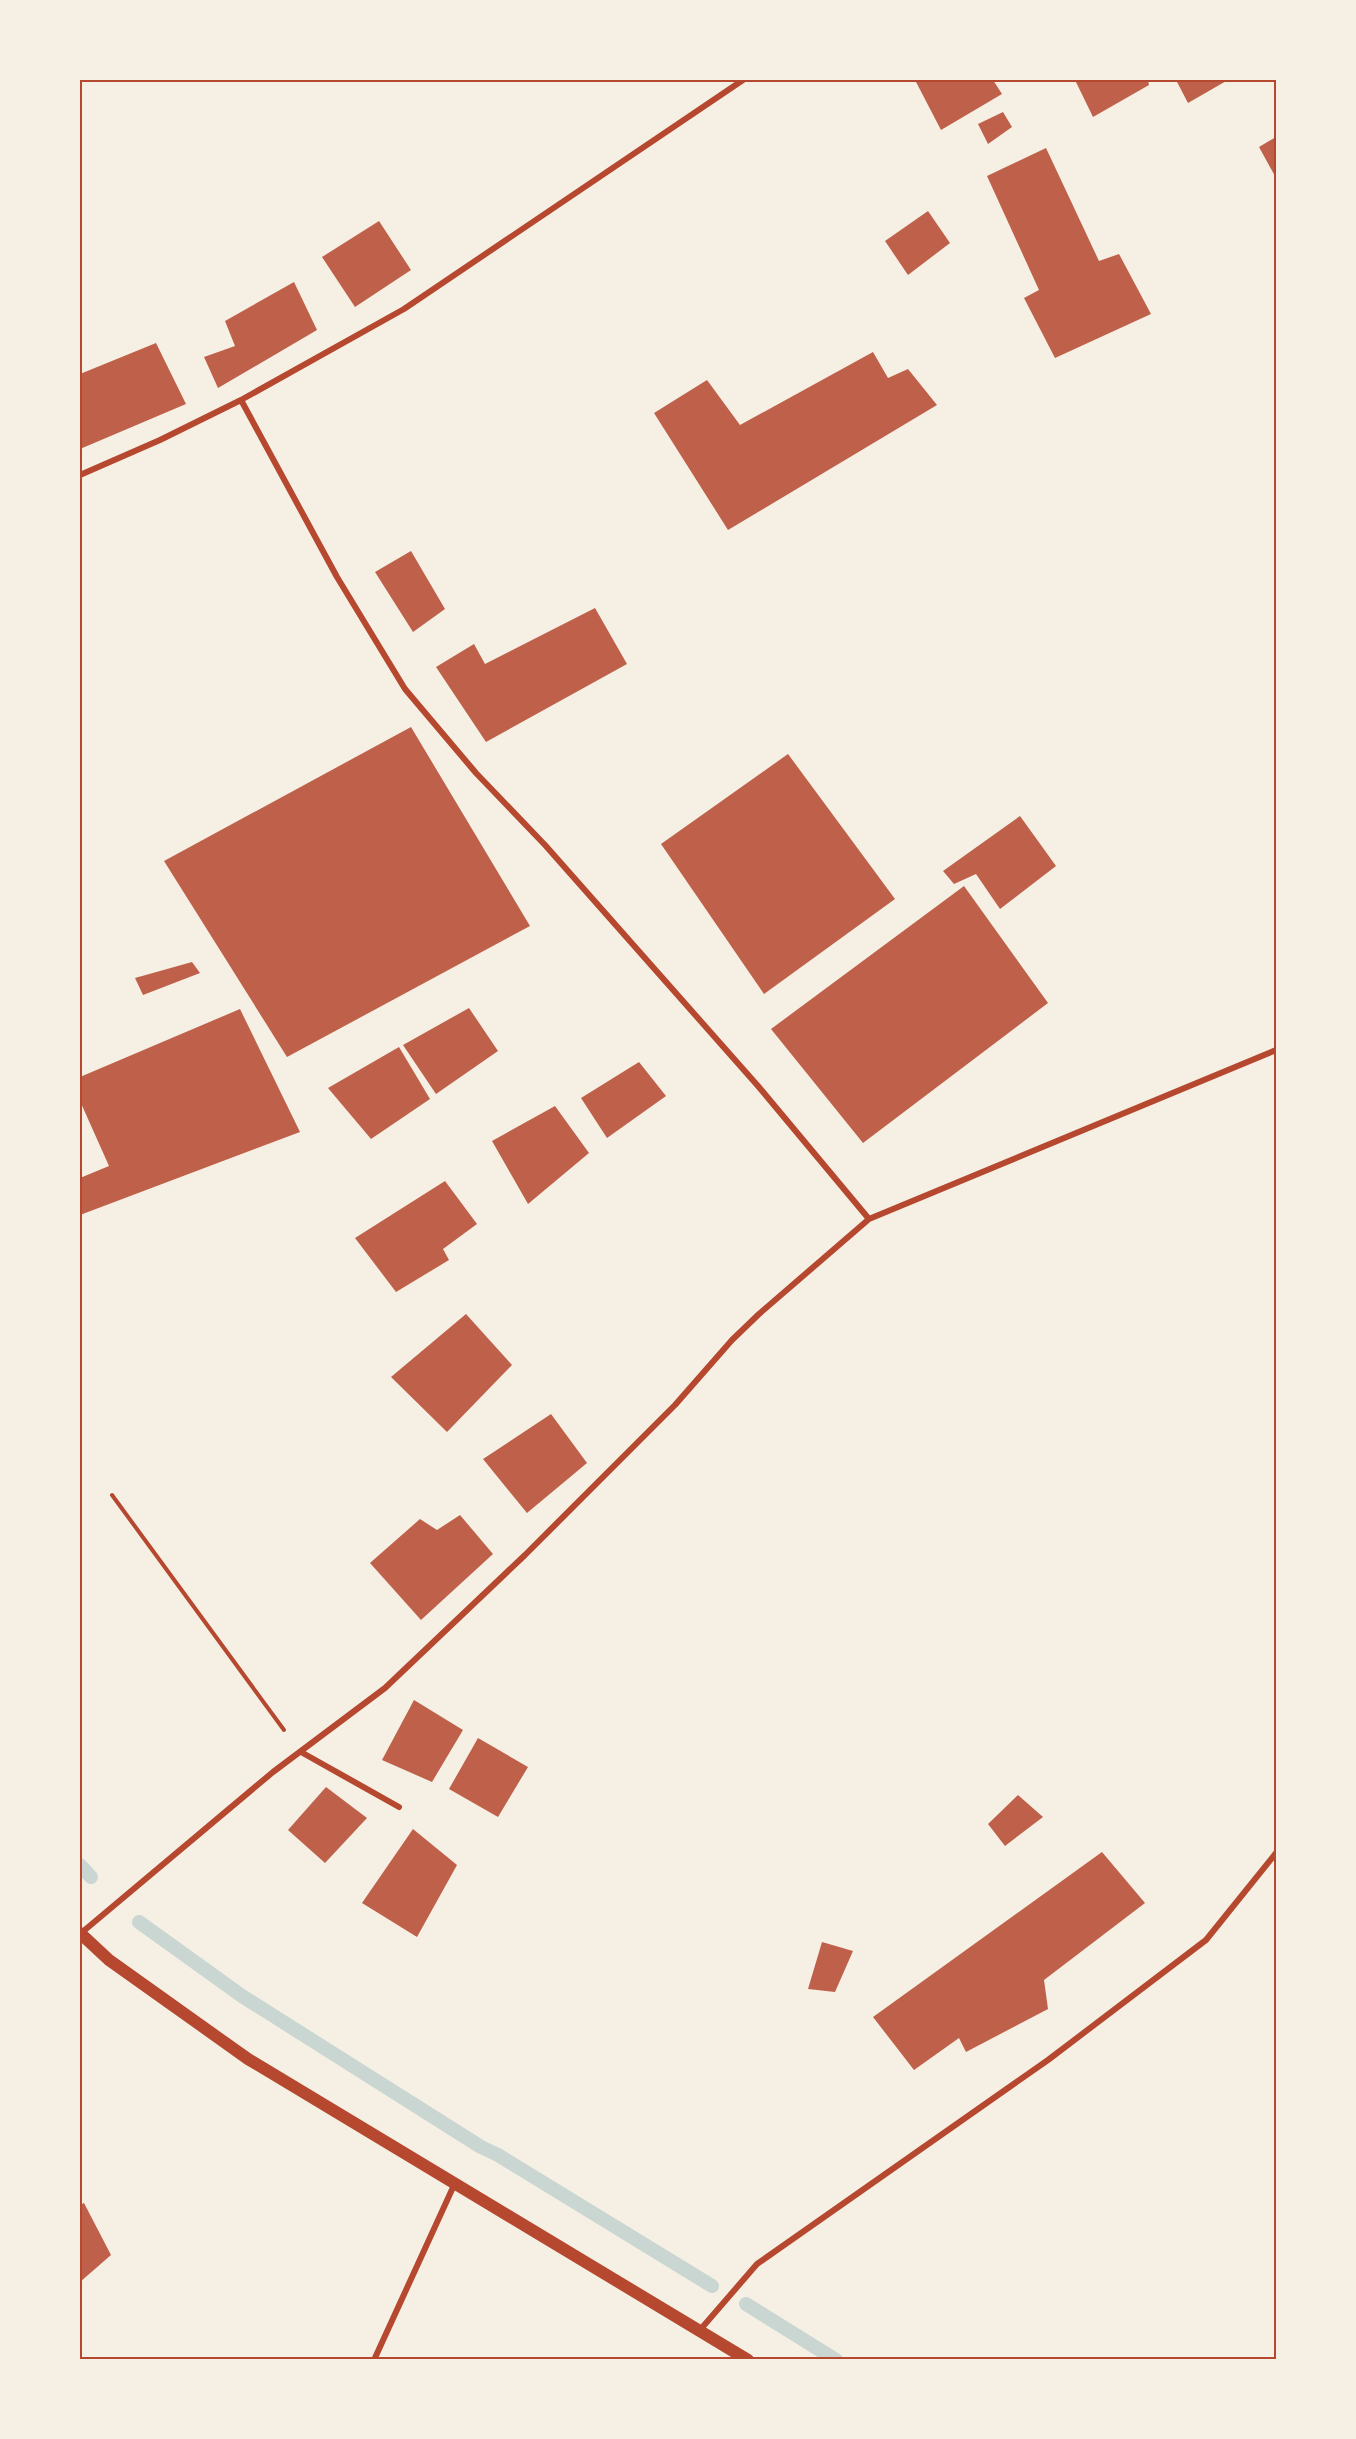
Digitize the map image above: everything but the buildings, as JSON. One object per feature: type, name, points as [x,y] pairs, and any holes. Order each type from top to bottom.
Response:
[{"type":"main road","points":[[80,1934],[109,1960],[248,2059],[748,2360]]},
{"type":"street","points":[[80,475],[160,440],[241,400],[404,309],[743,80]]},
{"type":"street","points":[[241,400],[337,577],[405,689],[476,773],[545,845],[758,1086],[869,1219]]},
{"type":"street","points":[[80,1934],[273,1772],[385,1688],[542,1539],[675,1405],[732,1340],[869,1219],[1276,1050]]},
{"type":"street","points":[[301,1752],[399,1807]]},
{"type":"street","points":[[700,2330],[757,2264],[1048,2060],[1206,1940],[1276,1853]]},
{"type":"street","points":[[374,2360],[455,2183]]},
{"type":"path","points":[[112,1495],[301,1752]]},
{"type":"waterway","points":[[80,1865],[91,1877]]},
{"type":"waterway","points":[[139,1922],[242,1996],[481,2147],[498,2155],[712,2286]]},
{"type":"waterway","points":[[746,2304],[836,2360]]}]
